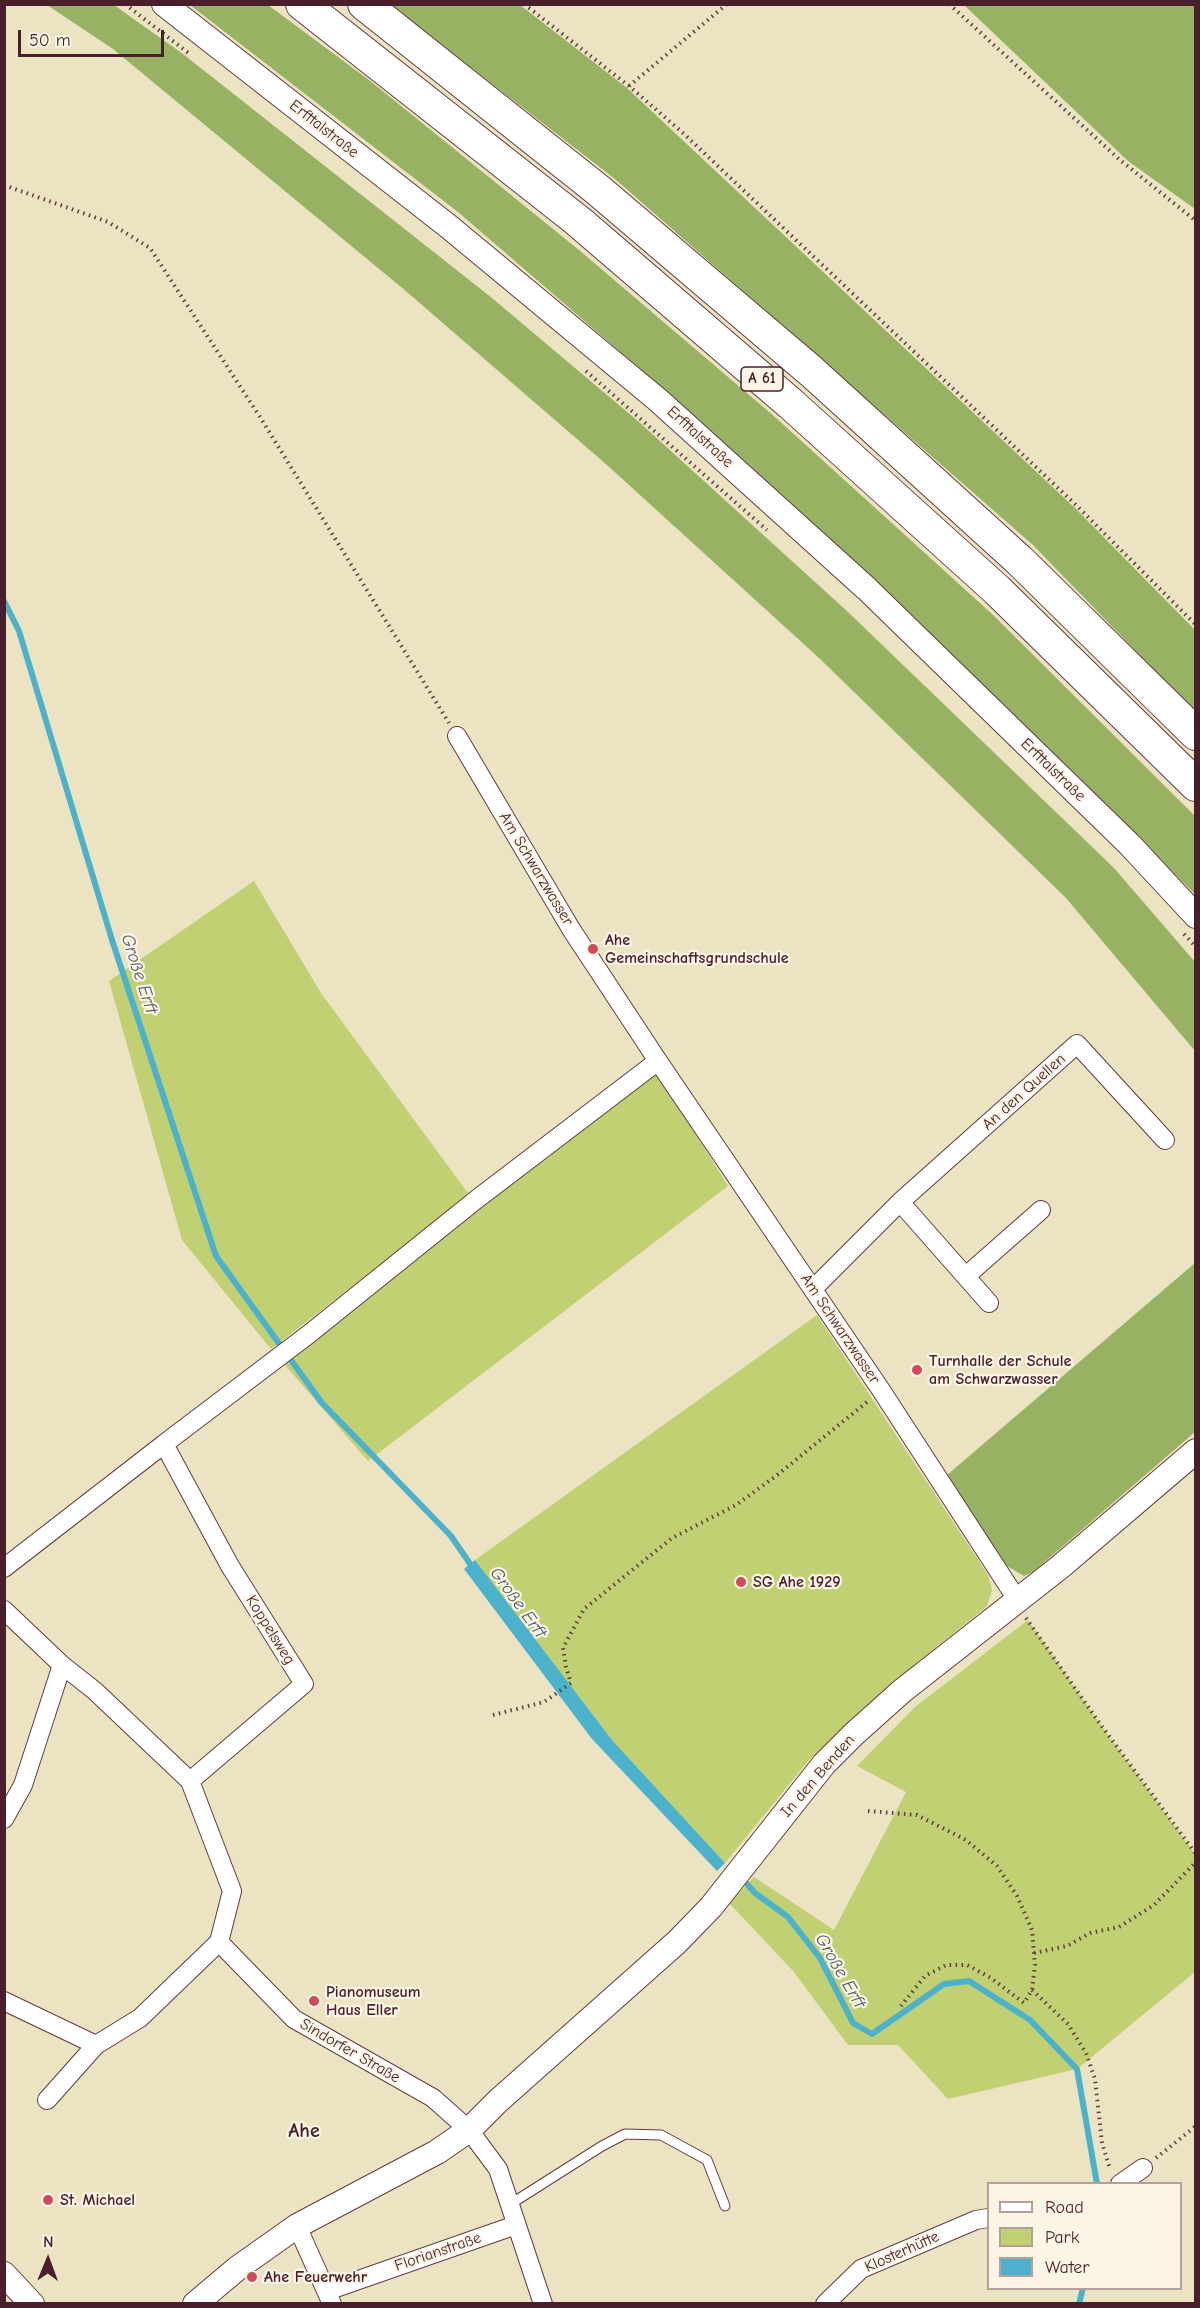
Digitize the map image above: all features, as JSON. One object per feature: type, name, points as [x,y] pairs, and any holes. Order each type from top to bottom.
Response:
[{"type":"highway","name":"A 61","points":[[302,4],[578,221],[791,404],[997,590],[1196,785]]},
{"type":"highway","name":"A 61","points":[[364,4],[598,190],[812,372],[1020,561],[1196,734]]},
{"type":"main road","name":"Erfttalstraße","points":[[164,4],[448,226],[658,400],[867,589],[1130,845],[1188,923]]},
{"type":"main road","name":"In den Benden","points":[[469,2130],[498,2101],[677,1942],[711,1907],[825,1764],[854,1734],[902,1691],[1060,1567],[1196,1451]]},
{"type":"main road","points":[[195,2304],[239,2267],[297,2226],[437,2152],[469,2130]]},
{"type":"main road","points":[[4,2274],[32,2304]]},
{"type":"street","name":"Am Schwarzwasser","points":[[457,736],[571,928],[658,1061],[881,1390],[1018,1601]]},
{"type":"street","name":"An den Quellen","points":[[813,1289],[900,1202],[1077,1044],[1166,1140]]},
{"type":"street","points":[[4,1568],[309,1334],[477,1199],[658,1061]]},
{"type":"street","points":[[900,1202],[989,1303]]},
{"type":"street","points":[[966,1276],[1041,1210]]},
{"type":"street","name":"Koppelsweg","points":[[164,1444],[230,1566],[304,1684],[189,1781]]},
{"type":"street","points":[[4,1610],[62,1665],[95,1691],[189,1781],[232,1891],[219,1942],[140,2018],[96,2045],[48,2100]]},
{"type":"street","points":[[4,1819],[23,1785],[62,1665]]},
{"type":"street","points":[[4,1781],[23,1785]]},
{"type":"street","name":"Sindorfer Straße","points":[[219,1942],[294,2019],[433,2098],[469,2130],[498,2169],[543,2304]]},
{"type":"street","points":[[4,2001],[96,2045]]},
{"type":"street","points":[[1122,2182],[1143,2168]]},
{"type":"street","name":"Klosterhütte","points":[[825,2304],[861,2269],[976,2220],[987,2218]]},
{"type":"street","name":"Florianstraße","points":[[297,2226],[330,2297],[516,2225]]},
{"type":"lane","points":[[509,2205],[625,2134],[661,2135],[707,2160],[725,2206]]},
{"type":"path","points":[[125,4],[194,58]]},
{"type":"path","points":[[524,4],[629,86],[692,141],[1077,506],[1196,625]]},
{"type":"path","points":[[629,86],[727,4]]},
{"type":"path","points":[[949,4],[1120,160],[1196,221]]},
{"type":"path","points":[[4,185],[108,222],[150,248],[261,417],[457,736]]},
{"type":"path","points":[[580,366],[773,536]]},
{"type":"path","points":[[1188,923],[1196,947]]},
{"type":"path","points":[[493,1715],[544,1702],[571,1683],[563,1648],[584,1609],[672,1538],[736,1505],[776,1476],[881,1390]]},
{"type":"path","points":[[1018,1601],[1022,1615],[1028,1620],[1098,1721],[1196,1854]]},
{"type":"path","points":[[868,1811],[917,1815],[966,1840],[997,1866],[1017,1896],[1032,1930],[1035,1965],[1032,1990],[1024,2003],[991,1978],[967,1965],[946,1965],[925,1976],[901,2006]]},
{"type":"path","points":[[1034,1953],[1067,1946],[1090,1933],[1119,1927],[1154,1905],[1196,1862]]},
{"type":"path","points":[[1032,1990],[1068,2024],[1086,2053],[1095,2079],[1105,2156],[1119,2182]]},
{"type":"path","points":[[1143,2168],[1196,2126]]},
{"type":"green space","points":[[47,5],[114,5],[183,54],[492,298],[639,422],[848,612],[1114,868],[1195,962],[1195,1051],[1066,898],[818,657],[607,465],[407,292],[113,49]]},
{"type":"green space","points":[[190,5],[268,5],[369,80],[579,250],[775,417],[992,614],[1195,816],[1195,894],[874,579],[668,393],[458,212]]},
{"type":"green space","points":[[390,5],[520,5],[627,88],[1076,509],[1195,630],[1195,712],[1033,545],[615,179]]},
{"type":"green space","points":[[964,5],[1195,5],[1195,209],[1128,161]]},
{"type":"green space","points":[[254,881],[321,993],[470,1196],[271,1349],[182,1240],[109,981]]},
{"type":"green space","points":[[655,1068],[728,1186],[368,1461],[284,1364]]},
{"type":"green space","points":[[1195,1263],[1195,1432],[1033,1572],[1024,1576],[1002,1563],[947,1475]]},
{"type":"green space","name":"SG Ahe 1929","points":[[817,1315],[988,1575],[992,1590],[987,1606],[890,1685],[809,1760],[725,1863],[612,1740],[475,1560]]},
{"type":"green space","points":[[1028,1620],[1195,1854],[1195,1972],[1077,2069],[948,2099],[898,2045],[848,2045],[794,1972],[729,1903],[754,1877],[834,1930],[906,1792],[857,1766],[915,1707]]},
{"type":"water","points":[[475,1560],[612,1740],[725,1863],[717,1871],[592,1739],[464,1569]]},
{"type":"waterway","name":"Große Erft","points":[[4,601],[19,631],[112,940],[216,1256],[322,1403],[451,1536],[475,1571]]},
{"type":"waterway","name":"Große Erft","points":[[747,1884],[755,1893],[788,1917],[820,1958],[853,2023],[872,2034],[944,1984],[969,1981],[1030,2020],[1077,2069],[1097,2182]]},
{"type":"waterway","name":"Große Erft","points":[[1079,2304],[1082,2290]]},
{"type":"place","name":"Ahe Gemeinschaftsgrundschule","points":[[593,949]]},
{"type":"place","name":"Turnhalle der Schule am Schwarzwasser","points":[[917,1370]]},
{"type":"place","name":"SG Ahe 1929","points":[[741,1582]]},
{"type":"place","name":"Pianomuseum Haus Eller","points":[[314,2001]]},
{"type":"place","name":"St. Michael","points":[[48,2200]]},
{"type":"place","name":"Ahe Feuerwehr","points":[[252,2277]]},
{"type":"district","name":"Ahe","points":[[304,2131]]}]
